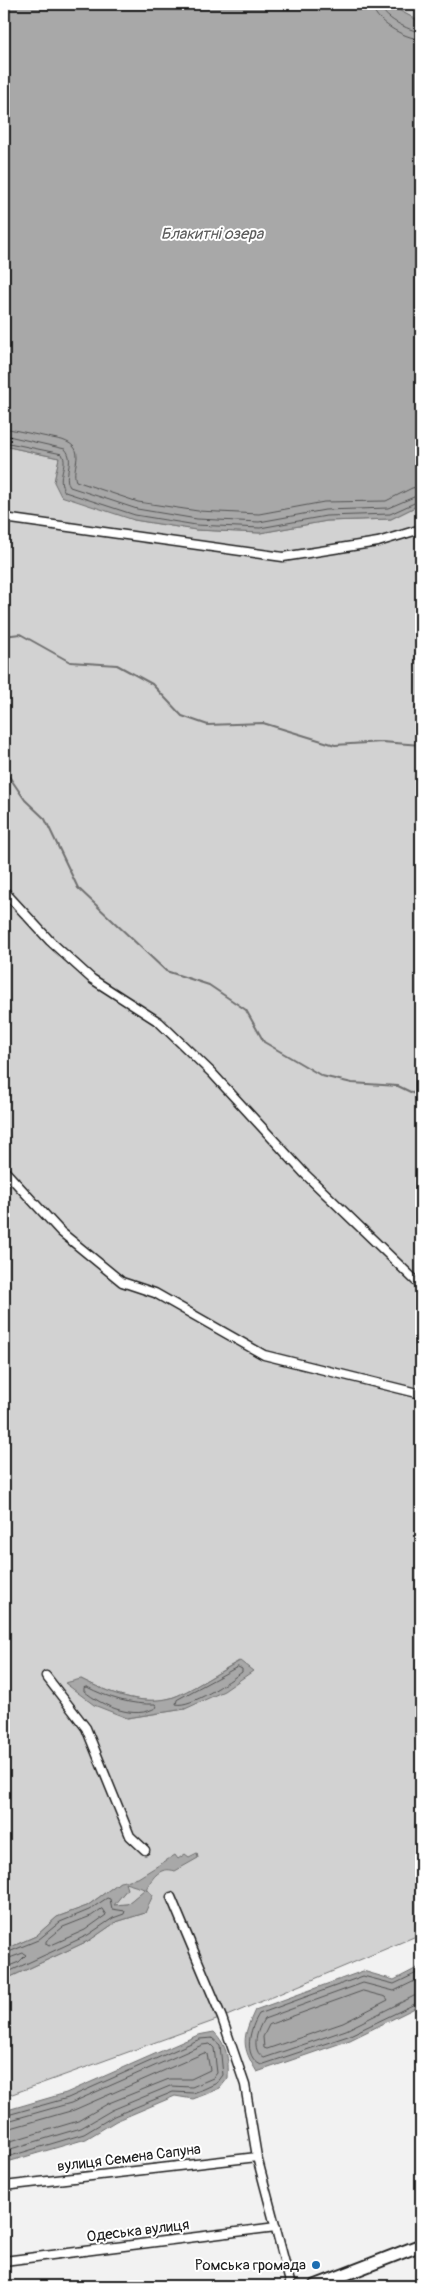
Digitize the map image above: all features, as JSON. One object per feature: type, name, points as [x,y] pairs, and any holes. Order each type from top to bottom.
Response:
[{"type":"main road","points":[[314,2286],[421,2245]]},
{"type":"street","points":[[4,518],[283,556],[378,542],[421,529]]},
{"type":"street","points":[[4,891],[50,941],[92,978],[159,1022],[212,1073],[304,1173],[421,1286]]},
{"type":"street","points":[[4,1170],[61,1232],[122,1282],[155,1292],[264,1355],[421,1394]]},
{"type":"street","points":[[46,1676],[86,1728],[130,1836],[145,1850]]},
{"type":"street","points":[[172,1897],[222,2018],[245,2085],[257,2157],[291,2286]]},
{"type":"street","name":"вулиця Семена Сапуна","points":[[4,2186],[257,2157]]},
{"type":"street","name":"Одеська вулиця","points":[[4,2260],[276,2226]]},
{"type":"shaded area","points":[[387,4],[421,4],[421,22]]},
{"type":"shaded area","points":[[4,446],[59,458],[54,482],[134,520],[196,530],[260,533],[327,521],[391,519],[421,504],[421,1934],[222,2018],[4,2097],[4,1980],[90,1940],[116,1922],[145,1913],[146,1889],[127,1904],[113,1905],[127,1889],[120,1882],[87,1906],[57,1917],[36,1936],[4,1950]],"holes":[[[239,1661],[185,1709],[127,1718],[81,1679],[102,1689],[124,1696],[136,1699],[160,1700],[171,1698],[186,1691]]]},
{"type":"water","name":"Блакитні озера","points":[[4,4],[387,4],[421,22],[421,504],[391,519],[327,521],[260,533],[196,530],[134,520],[61,496],[54,482],[59,458],[4,446]]},
{"type":"water","points":[[240,1661],[253,1671],[224,1691],[185,1709],[127,1718],[94,1705],[65,1683],[81,1679],[102,1689],[124,1696],[136,1699],[160,1700],[171,1698],[186,1691]]},
{"type":"water","points":[[197,1853],[198,1858],[175,1871],[161,1871],[151,1880],[146,1889],[153,1895],[145,1913],[116,1922],[90,1940],[4,1980],[4,1950],[36,1936],[57,1917],[87,1906],[120,1882],[138,1878],[175,1855],[178,1859],[185,1854],[189,1857]],"holes":[[[125,1883],[145,1889],[127,1904],[114,1905],[127,1889]]]},
{"type":"water","points":[[421,1966],[421,2005],[350,2040],[257,2072],[248,2055],[245,2042],[255,2010],[363,1971],[394,1980]]},
{"type":"water","points":[[214,2032],[222,2042],[228,2065],[228,2078],[220,2088],[193,2099],[175,2096],[116,2121],[86,2139],[4,2163],[4,2111],[66,2093],[198,2035]]},
{"type":"waterway","points":[[4,636],[20,634],[70,662],[117,665],[152,684],[182,716],[208,725],[263,723],[335,745],[382,742],[421,745]]},
{"type":"waterway","points":[[4,769],[25,800],[45,819],[78,888],[166,971],[209,985],[246,1010],[264,1042],[322,1076],[352,1083],[398,1086],[421,1097]]},
{"type":"place","name":"Ромська громада","points":[[316,2265]]}]
